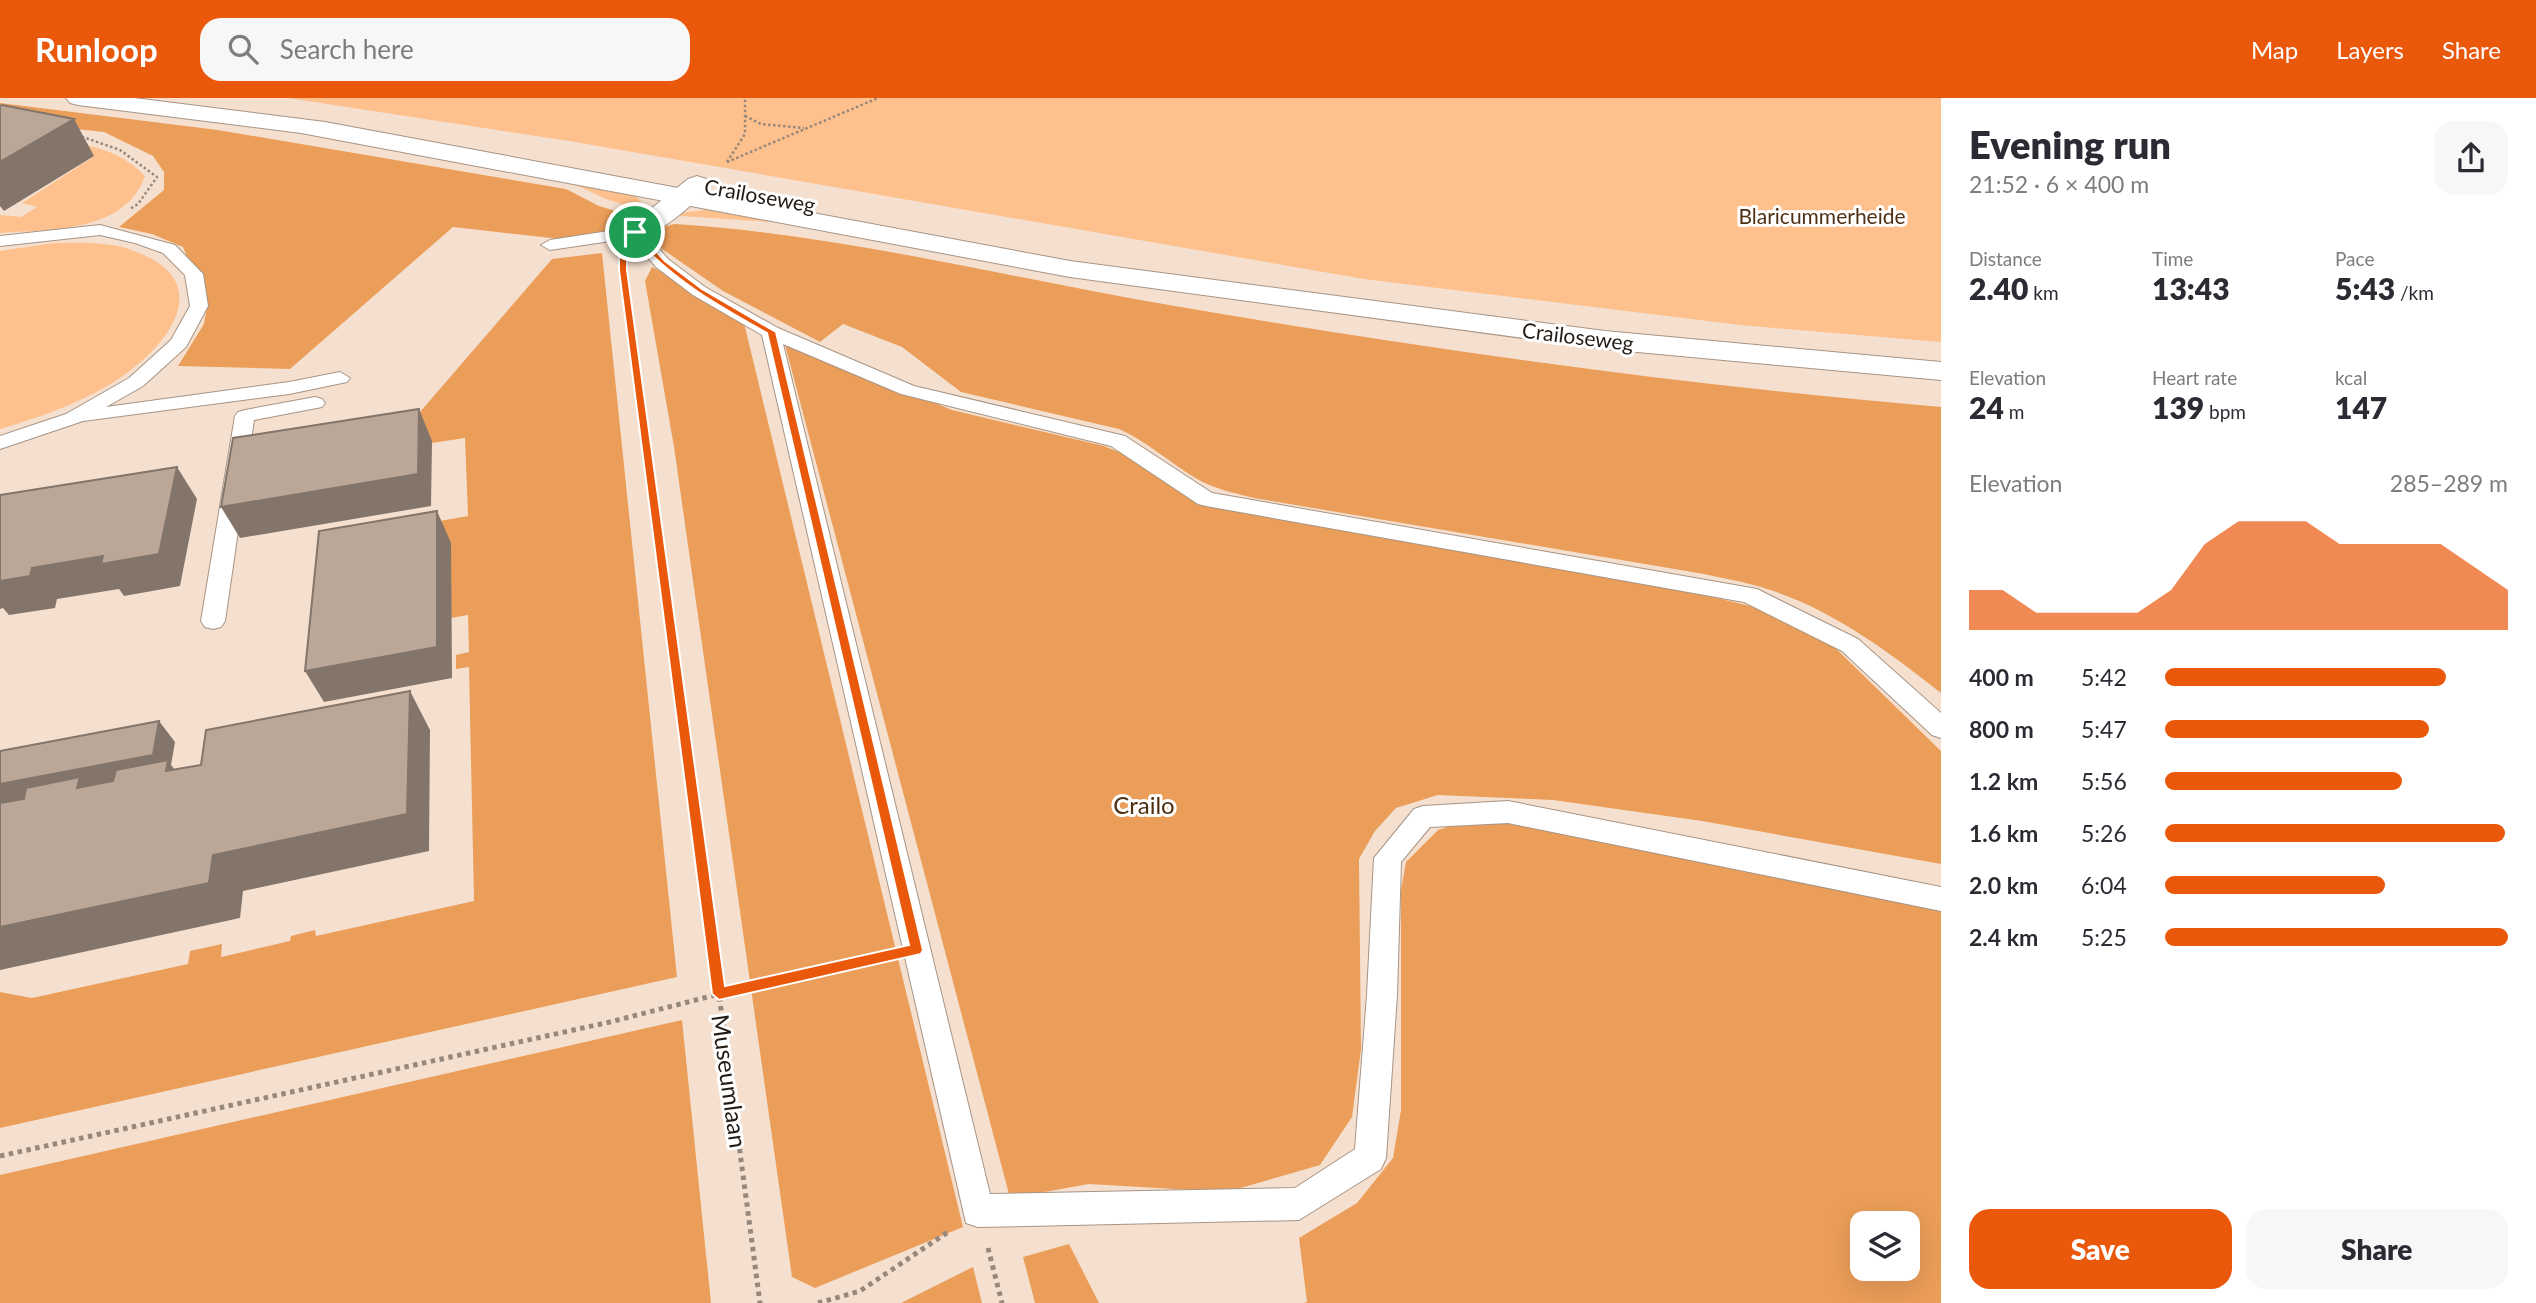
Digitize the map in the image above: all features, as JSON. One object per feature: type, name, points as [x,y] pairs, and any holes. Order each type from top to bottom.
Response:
[{"type":"main road","name":"Crailoseweg","points":[[78,98],[301,126],[936,229],[1216,289],[1605,340],[1941,371]]},
{"type":"main road","points":[[635,232],[658,218],[689,190]]},
{"type":"lane","points":[[0,242],[100,230],[170,249],[194,274],[199,306],[179,343],[136,382],[73,418],[5,442],[0,465]]},
{"type":"lane","points":[[550,245],[635,232],[662,263],[699,291],[771,332],[908,390],[1118,441],[1206,499],[1749,595],[1850,645],[1941,728]]},
{"type":"lane","points":[[771,332],[978,1211],[1299,1204],[1370,1158],[1382,995],[1388,858],[1423,817],[1508,812],[1941,899]]},
{"type":"lane","points":[[73,418],[289,388],[340,378]]},
{"type":"lane","points":[[213,621],[245,416],[315,403]]},
{"type":"path","points":[[721,169],[745,134],[745,98]]},
{"type":"path","points":[[727,162],[878,98]]},
{"type":"path","points":[[744,115],[761,124],[807,128]]},
{"type":"path","points":[[76,134],[109,142],[141,161],[157,177],[138,204],[100,230]]},
{"type":"path","name":"Museumlaan","points":[[635,232],[623,251],[623,270],[760,1303]]},
{"type":"path","points":[[0,1156],[610,1022],[719,994],[916,950]]},
{"type":"path","points":[[818,1303],[860,1291],[978,1211],[1002,1303]]},
{"type":"green space","name":"Blaricummerheide","points":[[288,98],[1941,98],[1941,342],[1740,325],[1364,279],[569,141]]},
{"type":"green space","points":[[0,103],[218,130],[566,189],[599,206],[636,217],[618,228],[569,240],[453,227],[290,369],[178,366],[204,324],[207,306],[183,247],[152,234],[119,227],[164,190],[164,172],[153,156],[104,132],[0,121]]},
{"type":"green space","points":[[23,136],[72,142],[104,150],[119,156],[145,176],[135,195],[104,218],[63,228],[0,233],[0,215],[21,217],[37,207],[22,203],[93,157]]},
{"type":"green space","points":[[563,179],[635,195],[643,204],[641,210],[606,199]]},
{"type":"green space","points":[[717,208],[801,224],[680,216],[682,213]]},
{"type":"green space","points":[[674,224],[736,229],[860,247],[1169,305],[1457,351],[1650,377],[1941,407],[1941,693],[1880,647],[1837,620],[1791,598],[1759,587],[1704,574],[1254,498],[1197,479],[1119,429],[961,392],[902,347],[843,324],[820,342],[723,291],[652,242],[657,229]]},
{"type":"green space","points":[[54,243],[115,246],[134,251],[158,263],[173,277],[179,292],[178,309],[160,343],[145,359],[113,383],[66,406],[0,429],[0,251]]},
{"type":"green space","points":[[602,253],[677,977],[0,1128],[0,992],[32,998],[188,964],[190,951],[222,944],[221,957],[290,941],[291,936],[315,930],[316,936],[474,901],[469,667],[456,669],[456,655],[469,652],[468,615],[416,624],[412,526],[468,516],[465,438],[405,447],[407,427],[552,259]]},
{"type":"green space","points":[[652,267],[690,294],[744,323],[963,1227],[815,1288],[792,1277],[674,447],[645,281]]},
{"type":"green space","name":"Crailo","points":[[784,341],[952,410],[1104,446],[1128,456],[1215,508],[1680,589],[1750,606],[1824,637],[1941,751],[1941,864],[1702,821],[1553,800],[1438,795],[1396,808],[1375,831],[1359,859],[1361,1049],[1352,1117],[1320,1165],[1237,1189],[1089,1184],[1010,1198]]},
{"type":"green space","points":[[1506,821],[1941,898],[1941,1303],[1303,1303],[1307,1302],[1299,1238],[1357,1203],[1393,1158],[1401,1110],[1401,890],[1406,862],[1438,830],[1462,822]]},
{"type":"green space","points":[[682,1020],[711,1303],[0,1303],[0,1175]]},
{"type":"green space","points":[[1069,1244],[1099,1303],[1035,1303],[1023,1257]]},
{"type":"green space","points":[[973,1267],[982,1303],[901,1303]]},
{"type":"building","points":[[2,105],[74,119],[0,162]]},
{"type":"building","points":[[419,409],[418,474],[221,507],[233,438]]},
{"type":"building","points":[[177,467],[159,554],[101,564],[103,556],[32,568],[30,576],[0,581],[0,495]]},
{"type":"building","points":[[437,511],[437,647],[305,671],[319,531]]},
{"type":"building","points":[[410,691],[407,814],[213,855],[209,883],[0,927],[0,803],[24,799],[26,788],[80,777],[77,788],[113,781],[116,770],[168,760],[166,771],[201,765],[206,730]]},
{"type":"building","points":[[159,721],[153,755],[0,784],[0,751]]},
{"type":"route","points":[[635,232],[662,263],[699,291],[771,332],[916,950],[719,994],[623,270],[623,251],[635,232]]}]
